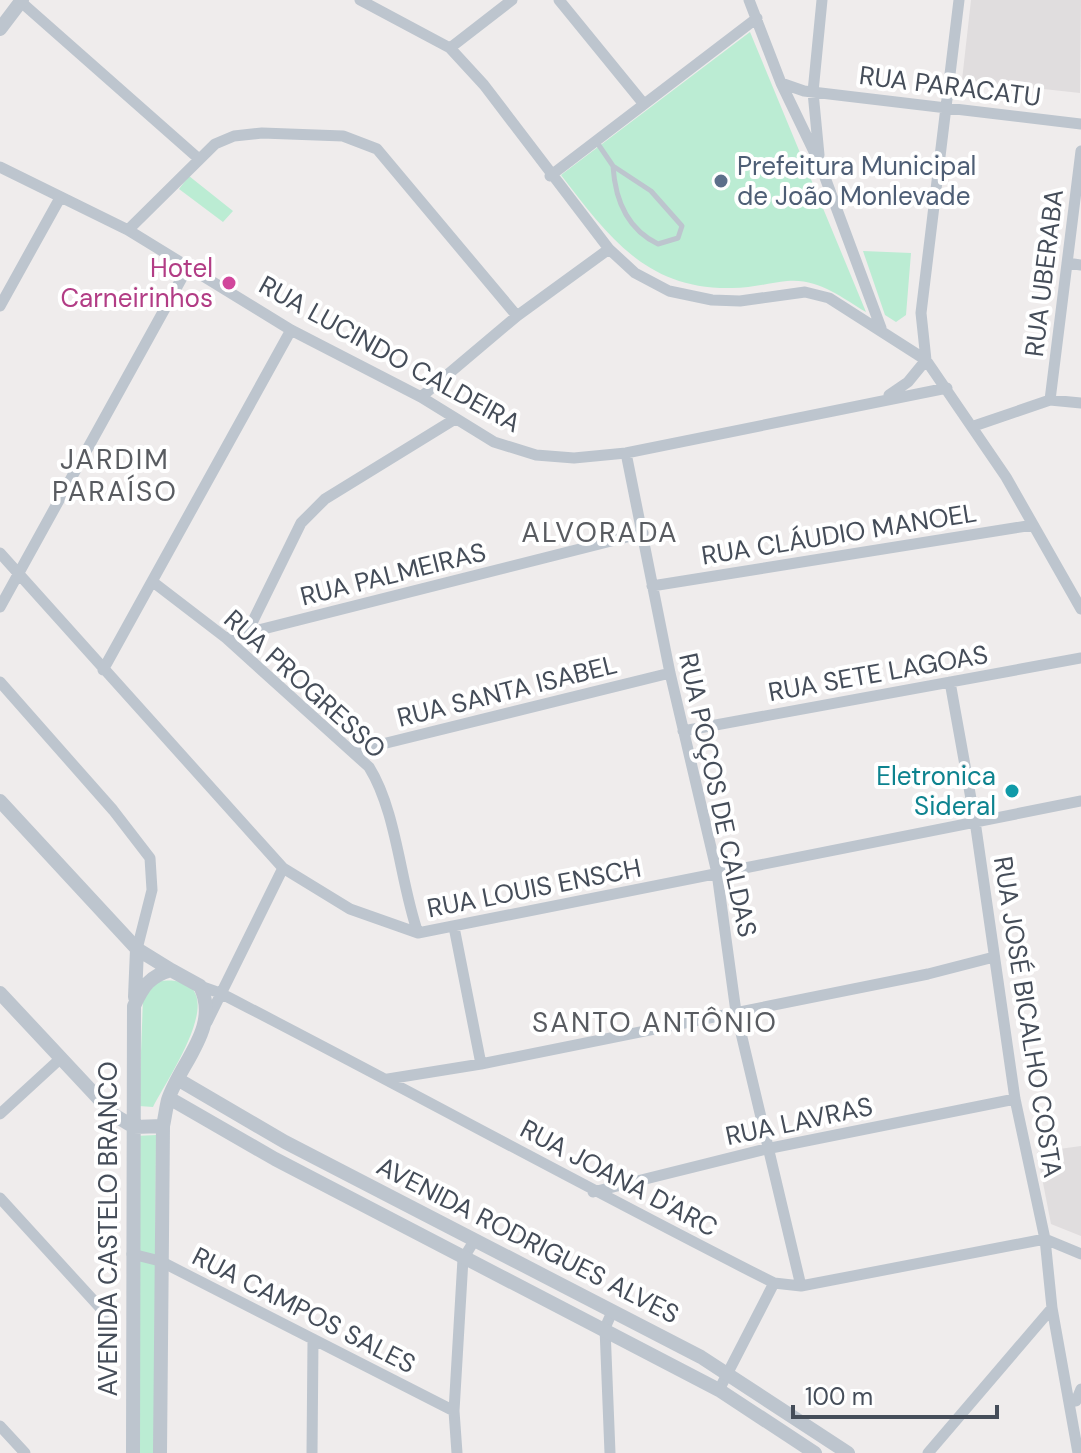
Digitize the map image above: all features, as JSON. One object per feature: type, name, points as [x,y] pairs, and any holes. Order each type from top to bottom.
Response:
[{"type":"street","points":[[360,0],[450,48],[484,85],[550,176],[609,249],[635,273],[669,291],[712,300],[740,301],[805,292],[829,298],[926,360],[974,426],[1081,609]]},
{"type":"street","points":[[450,48],[512,0]]},
{"type":"street","points":[[559,0],[643,103]]},
{"type":"street","points":[[749,0],[781,83],[820,164],[881,329]]},
{"type":"street","points":[[820,164],[813,92],[822,0]]},
{"type":"street","points":[[926,360],[921,313],[959,0]]},
{"type":"street","points":[[0,29],[5,12],[22,1],[199,159]]},
{"type":"street","points":[[550,176],[757,18]]},
{"type":"street","name":"RUA PARACATU","points":[[781,83],[796,90],[1081,124]]},
{"type":"street","points":[[128,230],[215,144],[234,136],[262,133],[343,136],[377,149],[517,316]]},
{"type":"street","name":"RUA UBERABA","points":[[1050,400],[1081,151]]},
{"type":"street","name":"RUA LUCINDO CALDEIRA","points":[[0,167],[128,230],[291,330],[421,397],[494,442],[536,455],[574,458],[626,453],[947,388]]},
{"type":"street","points":[[0,306],[60,198]]},
{"type":"street","points":[[421,397],[517,316],[609,249]]},
{"type":"street","points":[[1067,263],[1081,265]]},
{"type":"street","points":[[0,607],[189,265]]},
{"type":"street","points":[[103,670],[291,330]]},
{"type":"street","name":"RUA LUCINDO CALDEIRA","points":[[881,399],[908,382],[926,360]]},
{"type":"street","points":[[974,426],[1050,400],[1081,403]]},
{"type":"street","points":[[247,633],[301,523],[325,499],[455,419]]},
{"type":"street","name":"RUA POÇOS DE CALDAS","points":[[626,453],[670,673],[717,873],[736,1012],[766,1149],[801,1286]]},
{"type":"street","name":"RUA CLÁUDIO MANOEL","points":[[652,586],[1033,525]]},
{"type":"street","name":"RUA PALMEIRAS","points":[[226,638],[643,533]]},
{"type":"street","name":"RUA LOUIS ENSCH","points":[[0,553],[283,868],[350,909],[418,933],[1081,801]]},
{"type":"street","name":"RUA PROGRESSO","points":[[153,582],[226,638],[262,674],[354,751],[381,786],[407,901],[418,933]]},
{"type":"street","name":"RUA SETE LAGOAS","points":[[683,731],[1081,658]]},
{"type":"street","name":"RUA SANTA ISABEL","points":[[354,751],[670,673]]},
{"type":"street","points":[[0,682],[113,810],[150,858],[152,890],[137,949]]},
{"type":"street","name":"RUA JOSÉ BICALHO COSTA","points":[[950,682],[975,821],[1015,1099],[1045,1239],[1052,1308],[1076,1401],[1078,1453]]},
{"type":"street","points":[[0,801],[137,949],[200,986]]},
{"type":"street","name":"AVENIDA CASTELO BRANCO","points":[[160,1453],[163,1126],[169,1098],[283,868]]},
{"type":"street","points":[[454,927],[481,1064]]},
{"type":"street","name":"AVENIDA CASTELO BRANCO","points":[[133,1453],[132,1254],[137,949]]},
{"type":"street","points":[[388,1079],[481,1064],[928,974],[994,957]]},
{"type":"street","points":[[134,1006],[143,986],[159,973],[171,970]]},
{"type":"street","name":"AVENIDA CASTELO BRANCO","points":[[200,986],[206,1006],[201,1035]]},
{"type":"street","name":"RUA JOANA D'ARC","points":[[200,986],[220,993],[388,1079],[593,1192],[774,1283],[801,1286],[1045,1239]]},
{"type":"street","points":[[0,993],[114,1115],[134,1127],[163,1126]]},
{"type":"street","points":[[0,1114],[61,1058]]},
{"type":"street","name":"AVENIDA RODRIGUES ALVES","points":[[179,1080],[285,1142],[728,1371],[848,1453]]},
{"type":"street","name":"AVENIDA RODRIGUES ALVES","points":[[169,1098],[275,1159],[463,1259],[605,1328],[719,1390],[815,1453]]},
{"type":"street","name":"RUA LAVRAS","points":[[593,1192],[766,1149],[1015,1099]]},
{"type":"street","points":[[275,1159],[285,1142]]},
{"type":"street","points":[[0,1198],[105,1313]]},
{"type":"street","points":[[1045,1239],[1081,1254]]},
{"type":"street","points":[[457,1453],[454,1411],[463,1259],[474,1241]]},
{"type":"street","name":"RUA CAMPOS SALES","points":[[132,1254],[160,1261],[454,1411]]},
{"type":"street","points":[[719,1390],[774,1283]]},
{"type":"street","points":[[928,1453],[1052,1308]]},
{"type":"street","points":[[610,1453],[605,1328],[612,1312]]},
{"type":"street","points":[[312,1453],[313,1340]]},
{"type":"street","points":[[1076,1401],[1081,1389]]},
{"type":"street","points":[[1,1428],[25,1453]]},
{"type":"lane","points":[[595,140],[613,166],[630,175],[665,203],[682,226],[678,238],[658,244],[634,227],[614,189],[613,166]]},
{"type":"shaded area","points":[[971,0],[1081,0],[1080,93],[962,80]]},
{"type":"shaded area","points":[[1081,1146],[1081,1236],[1051,1224],[1037,1152]]},
{"type":"green space","points":[[750,32],[866,312],[809,282],[787,281],[732,288],[676,280],[652,269],[613,238],[561,175]]},
{"type":"green space","points":[[189,176],[233,211],[223,222],[179,189]]},
{"type":"green space","points":[[863,251],[911,253],[906,315],[896,322],[885,315]]},
{"type":"green space","points":[[158,981],[183,983],[195,992],[198,1008],[184,1051],[153,1107],[139,1106],[143,999]]},
{"type":"green space","points":[[156,1135],[154,1453],[136,1453],[136,1136]]},
{"type":"place","name":"Prefeitura Municipal de João Monlevade","points":[[721,181]]},
{"type":"place","name":"Hotel Carneirinhos","points":[[229,283]]},
{"type":"place","name":"Eletronica Sideral","points":[[1012,791]]},
{"type":"district","name":"JARDIM PARAÍSO","points":[[115,475]]},
{"type":"district","name":"ALVORADA","points":[[600,532]]},
{"type":"district","name":"SANTO ANTÔNIO","points":[[655,1022]]}]
